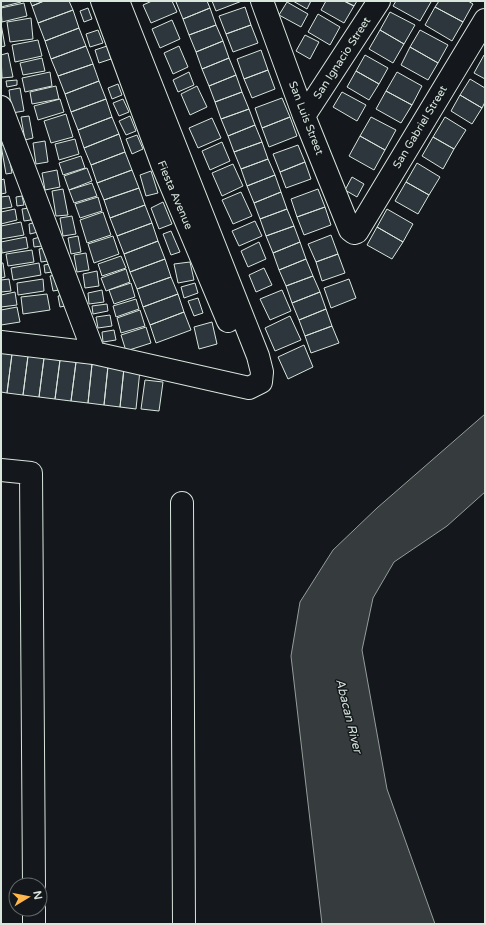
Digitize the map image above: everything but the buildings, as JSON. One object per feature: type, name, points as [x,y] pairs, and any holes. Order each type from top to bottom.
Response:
[{"type":"street","name":"Fiesta Avenue","points":[[94,353],[256,380],[258,356],[170,159],[102,1]]},
{"type":"street","name":"Fiesta Avenue","points":[[118,1],[170,159]]},
{"type":"street","name":"San Ignacio Street","points":[[304,116],[379,1]]},
{"type":"street","name":"San Luis Street","points":[[266,4],[304,116],[350,230],[354,233]]},
{"type":"street","name":"San Gabriel Street","points":[[354,233],[357,232],[485,20]]},
{"type":"street","points":[[1,342],[94,353],[3,118]]},
{"type":"street","points":[[1,470],[31,473],[34,877]]},
{"type":"street","points":[[182,503],[184,924]]},
{"type":"water","name":"Abacan River","points":[[485,414],[485,492],[447,526],[394,562],[373,598],[362,650],[387,789],[435,924],[322,924],[291,656],[300,602],[333,550],[377,508]]}]
